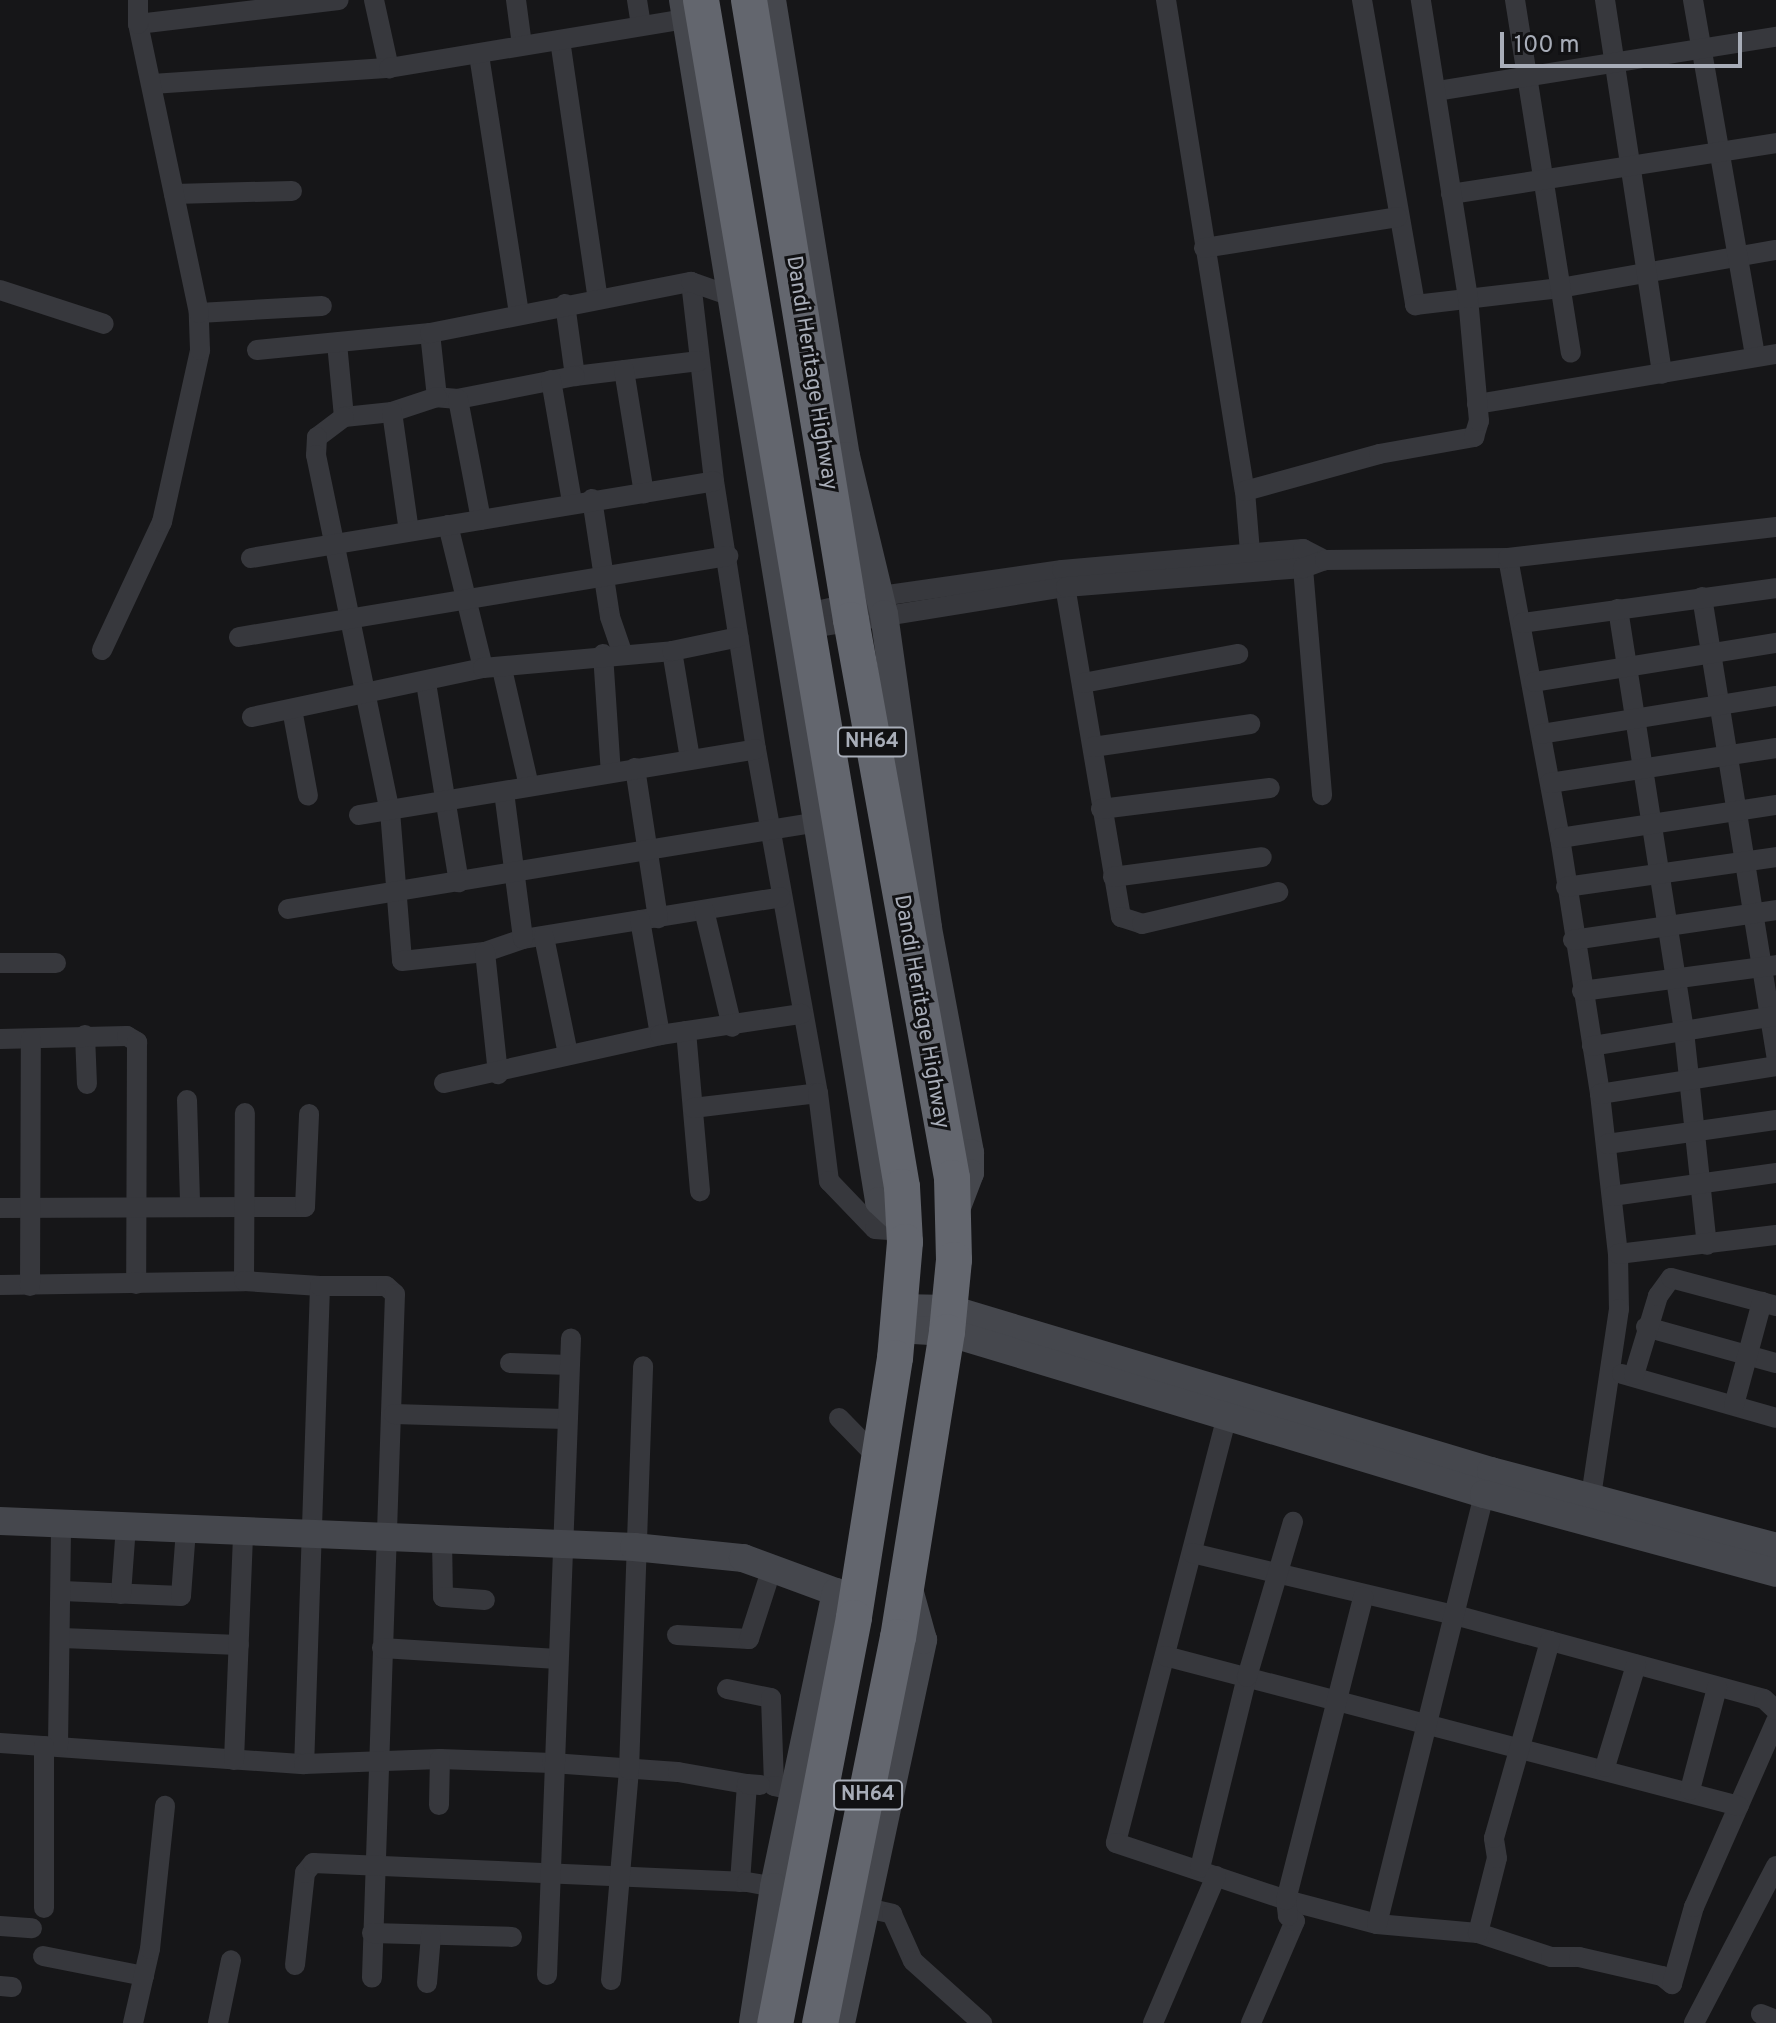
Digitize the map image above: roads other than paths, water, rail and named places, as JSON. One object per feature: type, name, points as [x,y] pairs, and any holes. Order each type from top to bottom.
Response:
[{"type":"highway","name":"Dandi Heritage Highway","points":[[749,0],[865,609],[952,1178],[948,1320],[858,1905],[834,2019]]},
{"type":"highway","name":"NH64","points":[[690,6],[804,622],[902,1187],[904,1228],[898,1318],[863,1560],[772,1888],[777,2011]]},
{"type":"highway","points":[[772,1888],[858,1905]]},
{"type":"street","points":[[102,650],[162,522],[195,381],[199,313],[138,24],[138,0]]},
{"type":"street","points":[[138,24],[339,0]]},
{"type":"street","points":[[374,0],[389,68]]},
{"type":"street","points":[[516,0],[522,45]]},
{"type":"street","points":[[637,0],[641,24]]},
{"type":"street","points":[[772,0],[846,456],[865,609]]},
{"type":"street","points":[[1166,0],[1245,491],[1250,552]]},
{"type":"street","points":[[1362,0],[1415,305],[1560,288],[1776,250]]},
{"type":"street","points":[[1245,491],[1379,454],[1474,437],[1477,404],[1468,298],[1421,0]]},
{"type":"street","points":[[1515,0],[1571,353]]},
{"type":"street","points":[[1605,0],[1662,374]]},
{"type":"street","points":[[1693,0],[1755,357]]},
{"type":"street","points":[[152,84],[389,68],[479,55],[641,24],[690,6],[731,296],[879,1201],[904,1228]]},
{"type":"street","points":[[1437,91],[1776,37]]},
{"type":"street","points":[[560,40],[598,299]]},
{"type":"street","points":[[479,55],[519,313]]},
{"type":"street","points":[[1451,194],[1776,143]]},
{"type":"street","points":[[174,194],[292,191]]},
{"type":"street","points":[[1204,248],[1398,217]]},
{"type":"street","points":[[257,350],[430,333],[565,304],[691,282],[731,296]]},
{"type":"street","points":[[691,282],[714,481],[781,897],[818,1093],[829,1181],[875,1229],[904,1228]]},
{"type":"street","points":[[0,290],[104,324]]},
{"type":"street","points":[[565,304],[575,376]]},
{"type":"street","points":[[199,313],[322,306]]},
{"type":"street","points":[[430,333],[437,397]]},
{"type":"street","points":[[337,343],[344,417]]},
{"type":"street","points":[[1477,404],[1776,354]]},
{"type":"street","points":[[699,361],[575,376],[458,399],[437,397],[392,412],[344,417],[315,445],[390,811],[400,889],[402,961],[485,952],[523,939],[781,897]]},
{"type":"street","points":[[624,370],[644,493]]},
{"type":"street","points":[[551,380],[604,574],[612,653],[611,773]]},
{"type":"street","points":[[458,399],[481,520]]},
{"type":"street","points":[[392,412],[409,531]]},
{"type":"street","points":[[251,558],[714,481]]},
{"type":"street","points":[[448,525],[529,786]]},
{"type":"street","points":[[1064,579],[1303,568],[1325,560],[1508,558],[1776,527]]},
{"type":"street","points":[[804,622],[865,609],[1250,552],[1303,549],[1325,560]]},
{"type":"street","points":[[239,637],[604,574],[728,556]]},
{"type":"street","points":[[1508,558],[1534,682],[1560,838],[1573,940],[1607,1144],[1618,1254],[1619,1309],[1591,1497]]},
{"type":"street","points":[[1303,568],[1322,795]]},
{"type":"street","points":[[1064,579],[1121,917],[1131,924],[1278,892]]},
{"type":"street","points":[[1522,623],[1776,588]]},
{"type":"street","points":[[1702,597],[1752,914],[1768,966],[1776,1056]]},
{"type":"street","points":[[1618,609],[1649,825],[1684,1031],[1705,1184],[1707,1245]]},
{"type":"street","points":[[252,717],[365,697],[493,669],[612,653],[672,651],[739,637]]},
{"type":"street","points":[[1534,682],[1776,643]]},
{"type":"street","points":[[672,651],[690,759]]},
{"type":"street","points":[[1083,683],[1238,654]]},
{"type":"street","points":[[426,683],[449,802],[459,882]]},
{"type":"street","points":[[1541,734],[1776,696]]},
{"type":"street","points":[[292,709],[308,796]]},
{"type":"street","points":[[1093,747],[1250,724]]},
{"type":"street","points":[[1550,783],[1776,748]]},
{"type":"street","points":[[359,815],[756,749]]},
{"type":"street","points":[[635,768],[660,1035]]},
{"type":"street","points":[[1101,809],[1270,788]]},
{"type":"street","points":[[504,792],[523,939]]},
{"type":"street","points":[[1560,838],[1776,805]]},
{"type":"street","points":[[288,909],[770,827],[818,822]]},
{"type":"street","points":[[1113,877],[1262,857]]},
{"type":"street","points":[[1566,887],[1776,857]]},
{"type":"street","points":[[704,910],[732,1027]]},
{"type":"street","points":[[1573,940],[1776,910]]},
{"type":"street","points":[[544,937],[568,1054]]},
{"type":"street","points":[[485,952],[498,1074]]},
{"type":"street","points":[[0,963],[56,963]]},
{"type":"street","points":[[1582,991],[1768,966]]},
{"type":"street","points":[[444,1083],[498,1074],[568,1054],[660,1035],[732,1027],[801,1014]]},
{"type":"street","points":[[1592,1046],[1773,1017]]},
{"type":"street","points":[[686,1031],[700,1191]]},
{"type":"street","points":[[85,1035],[87,1084]]},
{"type":"street","points":[[0,1039],[85,1035],[127,1036],[137,1042],[136,1284]]},
{"type":"street","points":[[30,1286],[31,1039]]},
{"type":"street","points":[[1600,1094],[1776,1066]]},
{"type":"street","points":[[693,1108],[818,1093]]},
{"type":"street","points":[[187,1100],[190,1204]]},
{"type":"street","points":[[244,1281],[245,1113]]},
{"type":"street","points":[[0,1208],[190,1204],[305,1207],[309,1114]]},
{"type":"street","points":[[1607,1144],[1776,1120]]},
{"type":"street","points":[[1612,1196],[1776,1173]]},
{"type":"street","points":[[1618,1254],[1776,1235]]},
{"type":"street","points":[[1634,1375],[1646,1327],[1662,1287],[1671,1278],[1769,1304],[1748,1356],[1734,1405]]},
{"type":"street","points":[[0,1285],[244,1281],[393,1288],[394,1414],[382,1648],[372,1978]]},
{"type":"street","points":[[313,1768],[314,1533],[320,1286]]},
{"type":"street","points":[[898,1318],[948,1320],[1487,1482],[1776,1573]]},
{"type":"street","points":[[1646,1327],[1776,1363]]},
{"type":"street","points":[[547,1975],[552,1763],[571,1338]]},
{"type":"street","points":[[1058,1353],[1227,1416],[1487,1482],[1591,1497],[1776,1547]]},
{"type":"street","points":[[510,1363],[569,1365]]},
{"type":"street","points":[[611,1980],[629,1770],[634,1547],[643,1366]]},
{"type":"street","points":[[1610,1372],[1634,1375],[1776,1418]]},
{"type":"street","points":[[394,1414],[566,1419]]},
{"type":"street","points":[[1227,1416],[1116,1843],[1286,1900],[1377,1924],[1478,1933],[1551,1957],[1579,1957],[1662,1976],[1672,1984],[1694,1907],[1776,1721]]},
{"type":"street","points":[[839,1418],[878,1467]]},
{"type":"street","points":[[1377,1924],[1487,1482]]},
{"type":"street","points":[[0,1521],[634,1547],[743,1558],[828,1590],[837,1598],[784,1788],[753,2023]]},
{"type":"street","points":[[1153,2023],[1208,1872],[1247,1677],[1280,1576],[1293,1522]]},
{"type":"street","points":[[44,1908],[51,1746],[62,1638],[61,1523]]},
{"type":"street","points":[[121,1594],[126,1526]]},
{"type":"street","points":[[62,1591],[181,1596],[186,1529]]},
{"type":"street","points":[[234,1760],[243,1531]]},
{"type":"street","points":[[442,1539],[443,1597],[485,1600]]},
{"type":"street","points":[[1192,1553],[1363,1597],[1455,1615],[1764,1699],[1776,1710]]},
{"type":"street","points":[[677,1635],[749,1639],[774,1572]]},
{"type":"street","points":[[1251,2023],[1295,1921],[1288,1916],[1286,1900],[1334,1700],[1363,1597]]},
{"type":"street","points":[[62,1638],[239,1645]]},
{"type":"street","points":[[1478,1933],[1497,1858],[1494,1838],[1550,1641]]},
{"type":"street","points":[[382,1648],[558,1659]]},
{"type":"street","points":[[1165,1656],[1605,1767],[1739,1806]]},
{"type":"street","points":[[1605,1767],[1636,1665]]},
{"type":"street","points":[[1690,1790],[1717,1688]]},
{"type":"street","points":[[727,1689],[771,1698],[784,1788]]},
{"type":"street","points":[[0,1743],[313,1768],[440,1759],[552,1763],[784,1788]]},
{"type":"street","points":[[439,1805],[440,1759]]},
{"type":"street","points":[[747,1784],[772,1888]]},
{"type":"street","points":[[133,2023],[144,1976],[165,1806]]},
{"type":"street","points":[[295,1965],[307,1868],[313,1863],[772,1888]]},
{"type":"street","points":[[1694,2023],[1776,1866]]},
{"type":"street","points":[[858,1905],[892,1914],[913,1961],[982,2023]]},
{"type":"street","points":[[0,1926],[32,1928]]},
{"type":"street","points":[[372,1933],[512,1937]]},
{"type":"street","points":[[427,1983],[431,1935]]},
{"type":"street","points":[[43,1956],[144,1976]]},
{"type":"street","points":[[218,2023],[231,1960]]},
{"type":"street","points":[[753,2023],[777,2011]]}]
